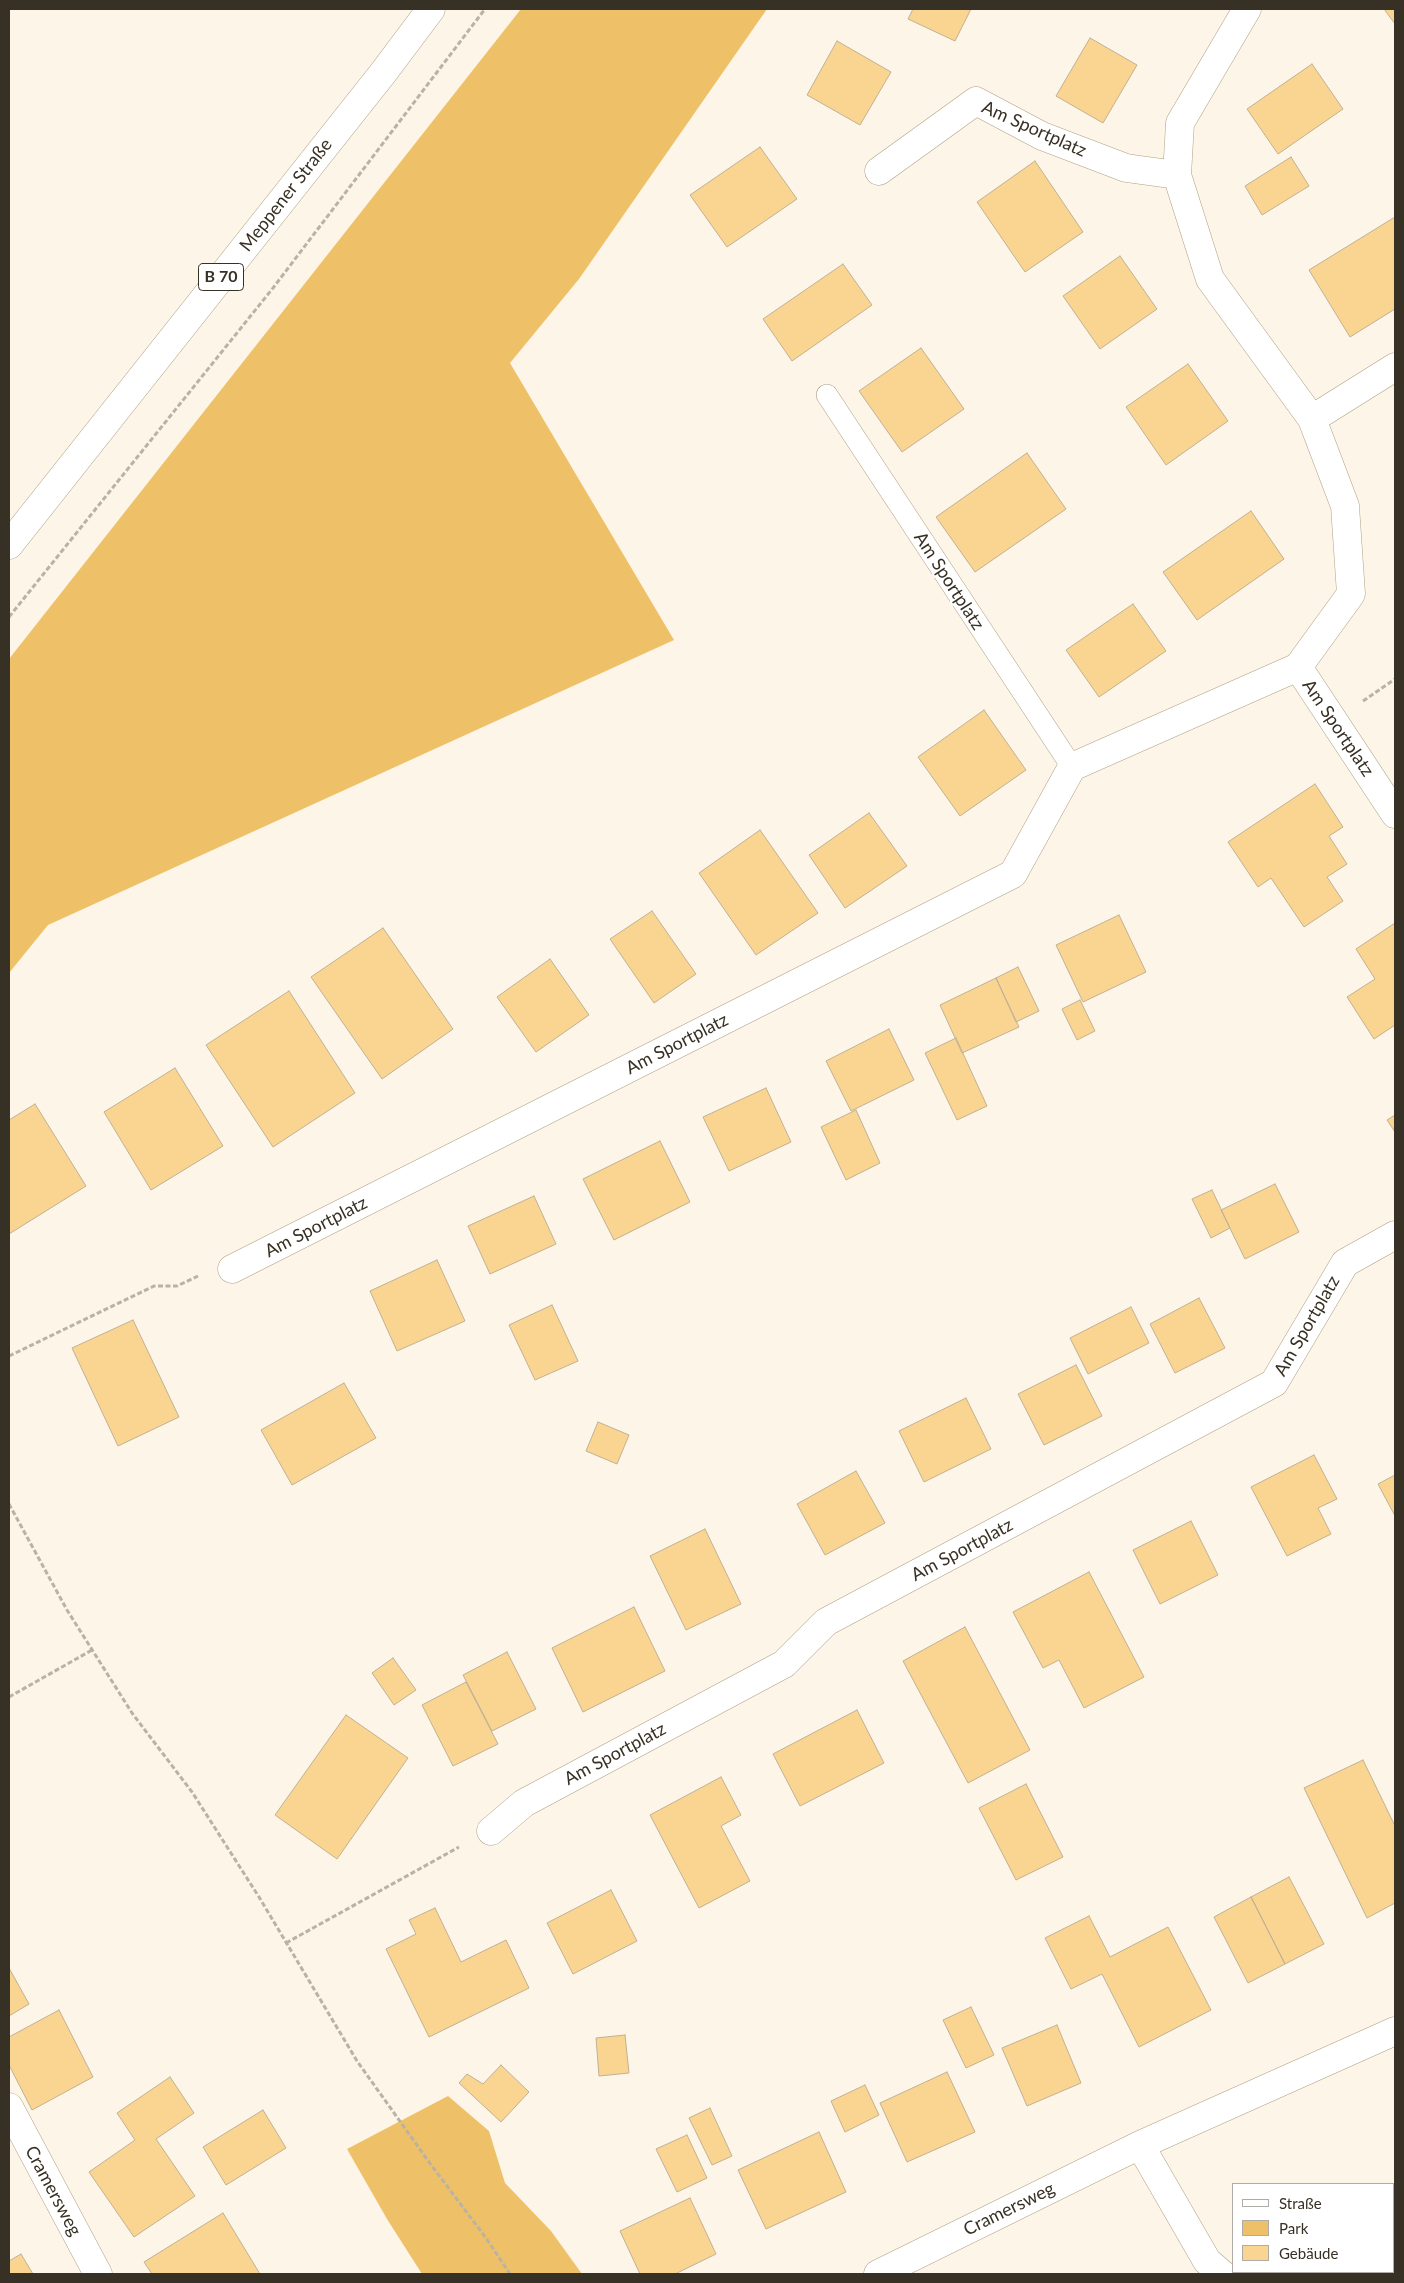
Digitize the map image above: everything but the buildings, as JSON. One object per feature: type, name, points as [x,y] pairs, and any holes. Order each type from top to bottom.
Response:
[{"type":"street","name":"Meppener Straße","points":[[9,545],[383,73],[431,9]]},
{"type":"street","name":"Am Sportplatz","points":[[232,1269],[1013,874],[1072,767],[1298,667],[1351,594],[1344,506],[1312,419],[1210,279],[1177,175],[1180,123],[1247,9]]},
{"type":"street","name":"Am Sportplatz","points":[[879,171],[976,101],[1042,136],[1126,168],[1177,175]]},
{"type":"street","points":[[1312,419],[1395,367]]},
{"type":"street","name":"Am Sportplatz","points":[[1298,667],[1395,814]]},
{"type":"street","name":"Am Sportplatz","points":[[490,1831],[524,1803],[784,1664],[826,1622],[1274,1383],[1345,1262],[1395,1235]]},
{"type":"street","name":"Cramersweg","points":[[878,2274],[1140,2145],[1395,2031]]},
{"type":"street","name":"Cramersweg","points":[[9,2107],[98,2274]]},
{"type":"street","points":[[1140,2145],[1207,2260],[1222,2274]]},
{"type":"lane","name":"Am Sportplatz","points":[[827,395],[1072,767]]},
{"type":"path","points":[[9,617],[273,288],[486,9]]},
{"type":"path","points":[[9,1356],[154,1286],[177,1286],[211,1270],[232,1269]]},
{"type":"path","points":[[9,1504],[67,1610],[132,1713],[192,1792],[357,2061],[486,2238],[510,2274]]},
{"type":"path","points":[[9,1697],[92,1650]]},
{"type":"path","points":[[286,1943],[490,1831]]},
{"type":"green space","points":[[521,9],[767,9],[579,279],[510,363],[674,640],[48,925],[9,973],[9,659]]},
{"type":"green space","points":[[448,2096],[489,2131],[505,2183],[551,2231],[582,2274],[422,2274],[387,2219],[347,2149]]}]
